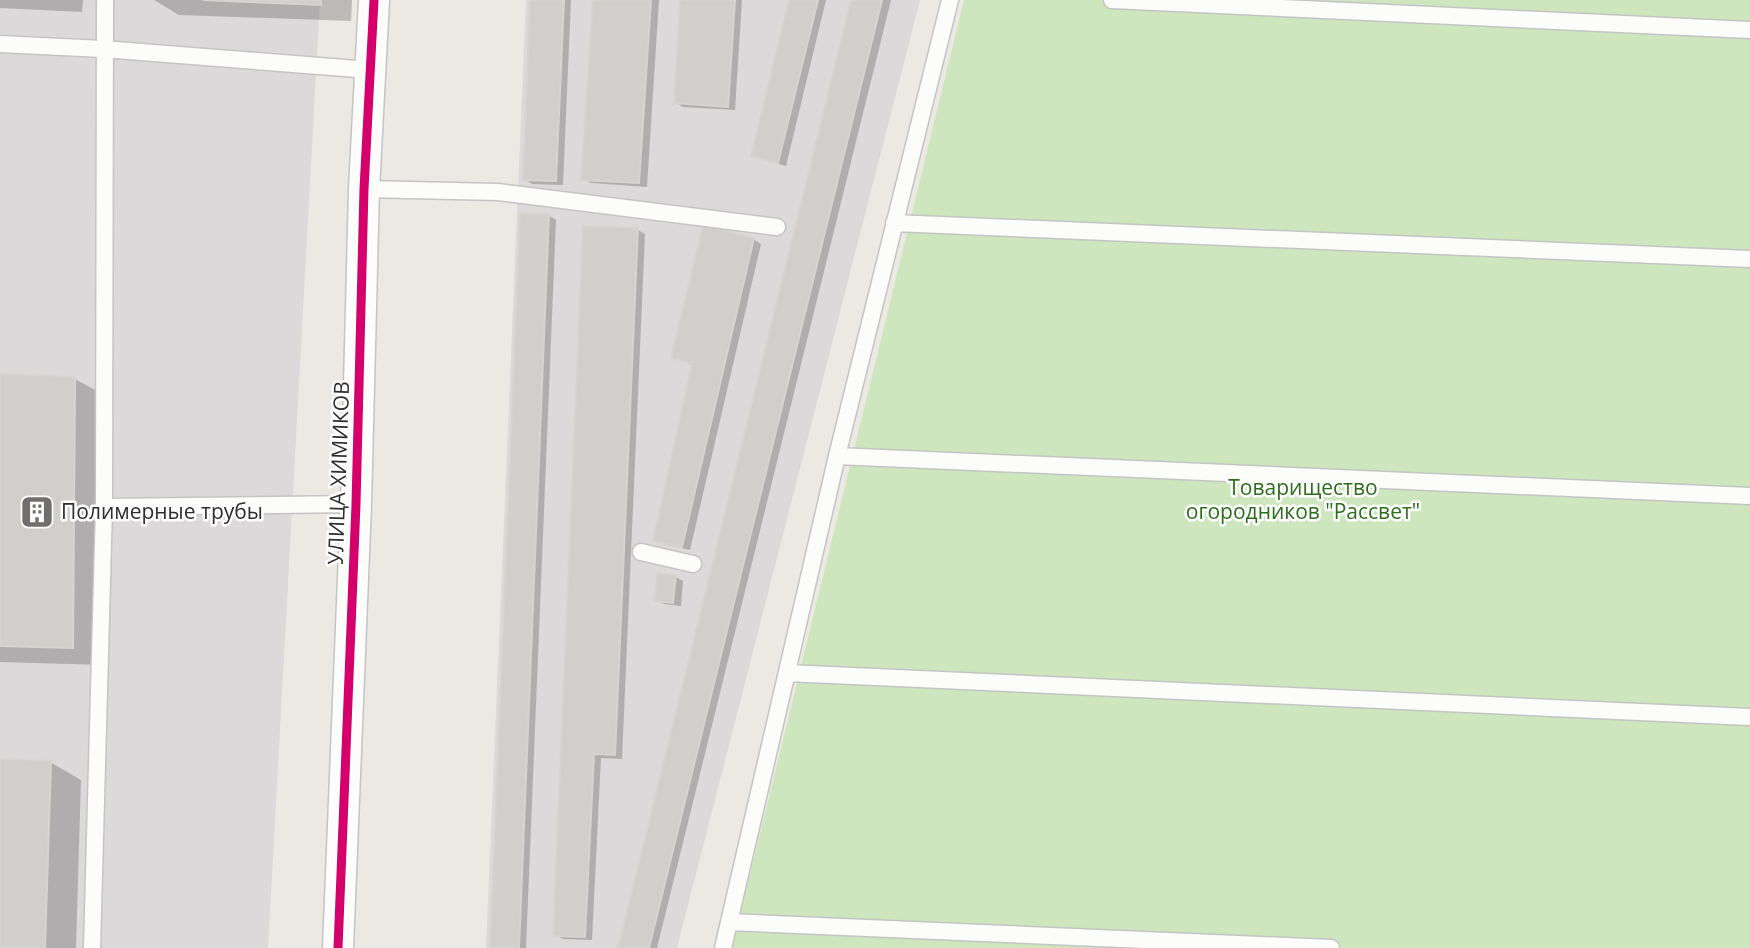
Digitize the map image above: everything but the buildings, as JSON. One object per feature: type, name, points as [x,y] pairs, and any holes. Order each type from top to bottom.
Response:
[{"type":"street","name":"УЛИЦА ХИМИКОВ","points":[[338,948],[356,504],[364,189],[374,0]]},
{"type":"lane","points":[[92,948],[104,507],[105,0]]},
{"type":"lane","points":[[723,948],[837,456],[950,0]]},
{"type":"lane","points":[[1112,0],[1750,30]]},
{"type":"lane","points":[[0,44],[103,49],[370,70]]},
{"type":"lane","points":[[364,189],[498,191],[777,227]]},
{"type":"lane","points":[[894,223],[1750,259]]},
{"type":"lane","points":[[837,456],[1750,496]]},
{"type":"lane","points":[[104,507],[356,504]]},
{"type":"lane","points":[[641,552],[693,564]]},
{"type":"lane","points":[[787,673],[1750,717]]},
{"type":"lane","points":[[729,922],[1331,948]]},
{"type":"shaded area","points":[[0,0],[320,0],[268,948],[0,948]]},
{"type":"shaded area","points":[[526,0],[920,0],[677,948],[486,948]]},
{"type":"green space","name":"Товарищество огородников \"Рассвет\"","points":[[964,0],[1750,0],[1750,948],[732,948]]},
{"type":"cycle path","points":[[338,948],[356,504],[364,189],[374,0]]},
{"type":"place","name":"Полимерные трубы","points":[[37,512]]}]
